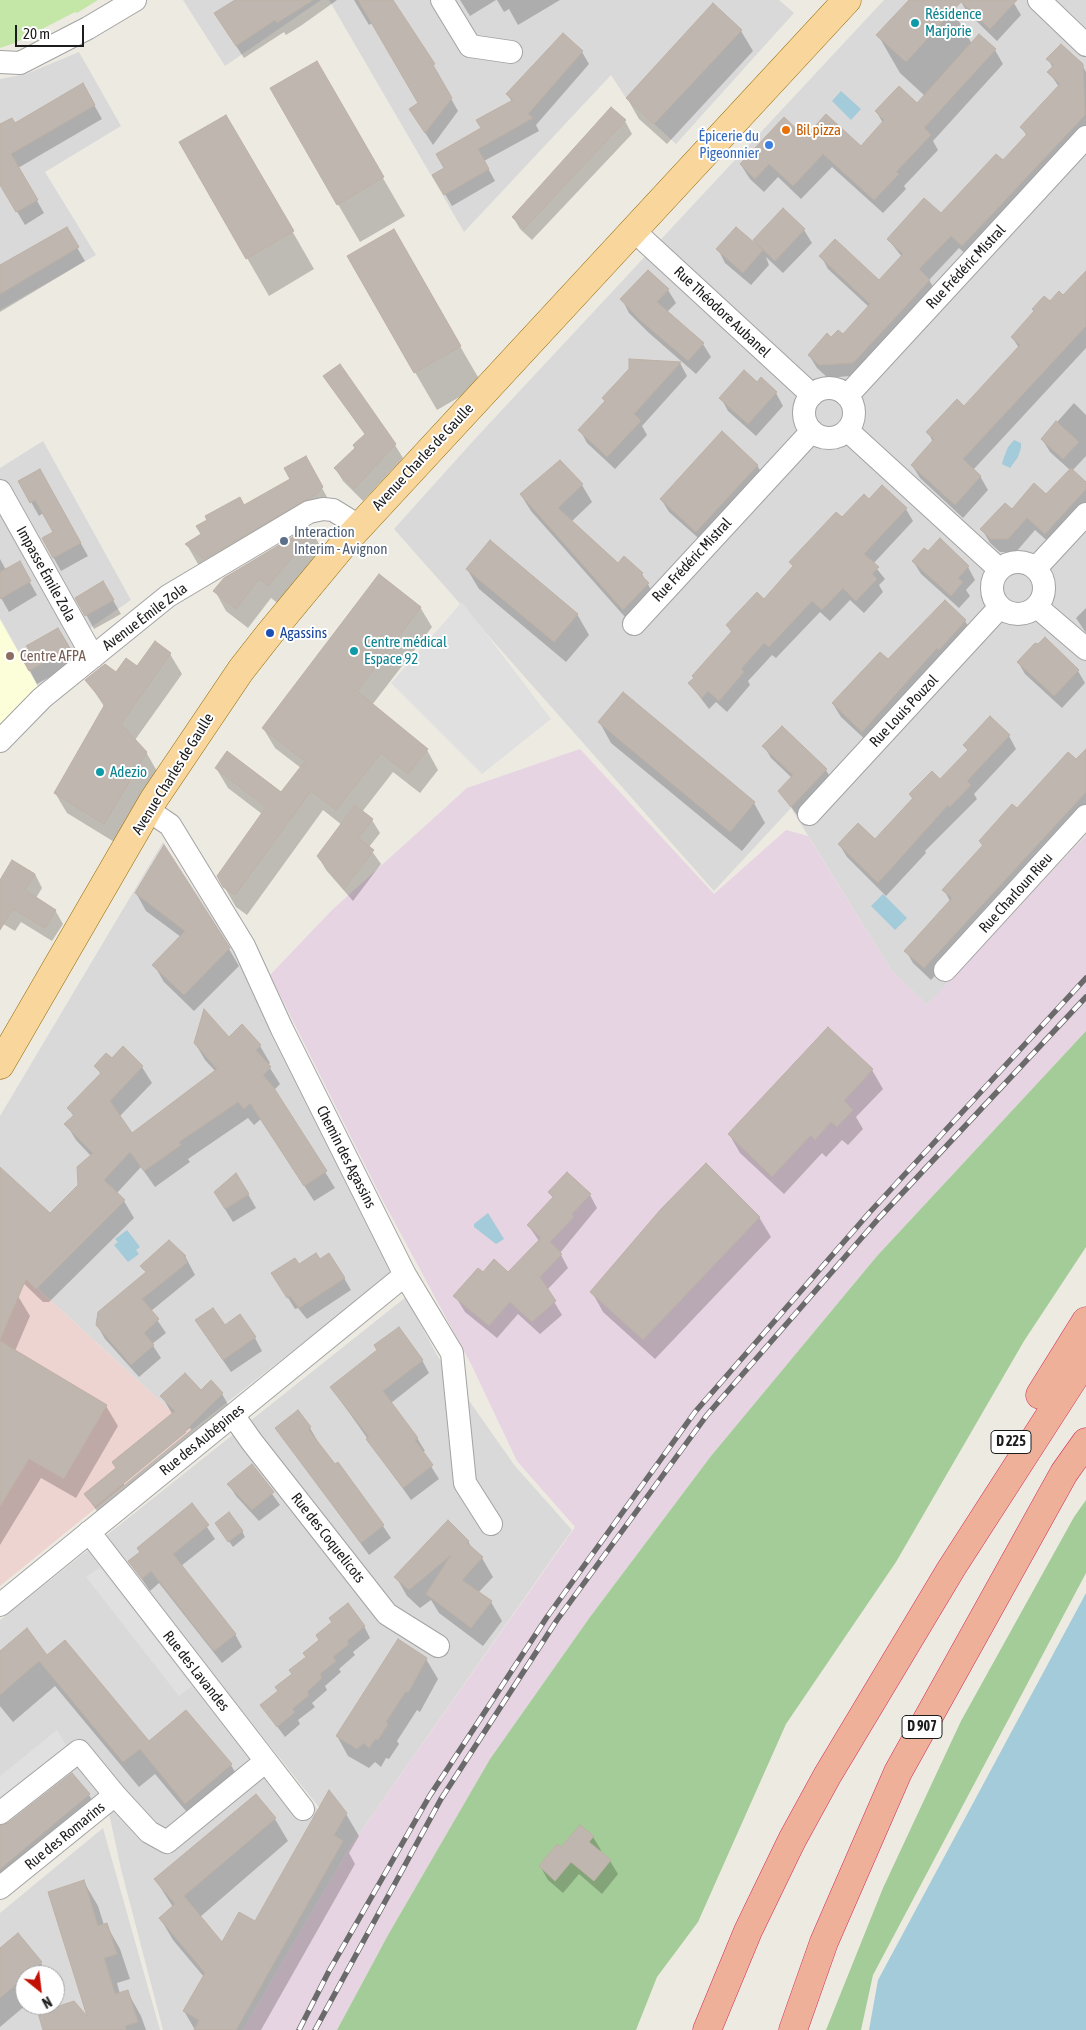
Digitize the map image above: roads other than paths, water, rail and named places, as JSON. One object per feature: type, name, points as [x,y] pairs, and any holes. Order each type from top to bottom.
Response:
[{"type":"highway","name":"D 225","points":[[951,1569],[954,1533],[1086,1321]]},
{"type":"highway","points":[[707,2030],[748,1931],[792,1840],[827,1776],[951,1569],[1086,1359]]},
{"type":"highway","name":"D 907","points":[[793,2030],[824,1942],[898,1772],[1059,1481],[1086,1442]]},
{"type":"main road","name":"Avenue Charles de Gaulle","points":[[0,1065],[148,810],[241,670],[359,526],[848,0]]},
{"type":"street","points":[[0,62],[20,63],[88,28],[135,0]]},
{"type":"street","points":[[442,0],[470,46],[511,52]]},
{"type":"street","points":[[1039,0],[1086,45]]},
{"type":"street","name":"Rue Frédéric Mistral","points":[[847,396],[1086,137]]},
{"type":"street","name":"Rue Théodore Aubanel","points":[[633,230],[812,395]]},
{"type":"street","points":[[830,387],[838,389],[847,396],[853,406],[854,414],[847,430],[832,438],[823,438],[812,431],[804,420],[804,413],[805,404],[812,395],[830,387]]},
{"type":"street","points":[[847,430],[999,569]]},
{"type":"street","name":"Rue Frédéric Mistral","points":[[634,624],[812,431]]},
{"type":"street","name":"Impasse Émile Zola","points":[[0,491],[93,657]]},
{"type":"street","name":"Avenue Émile Zola","points":[[0,741],[42,698],[168,596],[309,512],[323,509],[333,510],[359,526]]},
{"type":"street","points":[[1036,568],[1086,514]]},
{"type":"street","points":[[1021,561],[1036,568],[1045,587],[1044,594],[1037,607],[1025,614],[1011,614],[1000,607],[992,592],[994,576],[999,569],[1006,564],[1021,561]]},
{"type":"street","name":"Rue Louis Pouzol","points":[[809,814],[1000,607]]},
{"type":"street","points":[[1037,607],[1086,649]]},
{"type":"street","name":"Chemin des Agassins","points":[[148,810],[170,825],[244,946],[286,1037],[405,1275],[452,1353],[465,1483],[491,1524]]},
{"type":"street","name":"Rue Charloun Rieu","points":[[945,970],[1086,816]]},
{"type":"street","name":"Rue des Aubépines","points":[[0,1605],[405,1275]]},
{"type":"street","name":"Rue des Coquelicots","points":[[233,1415],[387,1614],[438,1646]]},
{"type":"street","name":"Rue des Lavandes","points":[[89,1532],[302,1809]]},
{"type":"street","points":[[0,1813],[79,1751],[115,1795]]},
{"type":"street","name":"Rue des Romarins","points":[[0,1888],[115,1795],[149,1832],[167,1842],[266,1761]]},
{"type":"water","points":[[841,91],[861,109],[851,120],[832,101]]},
{"type":"water","points":[[1014,440],[1021,443],[1021,448],[1018,457],[1010,468],[1002,464],[1008,447]]},
{"type":"water","points":[[883,894],[907,918],[895,930],[871,906]]},
{"type":"water","points":[[488,1213],[504,1239],[496,1244],[474,1227],[474,1224]]},
{"type":"water","points":[[127,1230],[140,1247],[136,1250],[139,1254],[128,1262],[114,1245],[118,1242],[115,1239]]},
{"type":"water","points":[[1086,1593],[1086,2030],[869,2030],[878,1980]]},
{"type":"railway","points":[[299,2030],[329,1971],[429,1797],[547,1617],[695,1412],[870,1212],[1086,978]]},
{"type":"railway","points":[[315,2030],[441,1799],[557,1620],[707,1415],[879,1218],[1086,997]]},
{"type":"place","name":"Résidence Marjorie","points":[[915,23]]},
{"type":"place","name":"Bil pizza","points":[[786,130]]},
{"type":"place","name":"Épicerie du Pigeonnier","points":[[769,145]]},
{"type":"place","name":"Interaction Interim - Avignon","points":[[284,541]]},
{"type":"place","name":"Agassins","points":[[270,633]]},
{"type":"place","name":"Centre médical Espace 92","points":[[354,651]]},
{"type":"place","name":"Centre AFPA","points":[[10,656]]},
{"type":"place","name":"Adezio","points":[[100,772]]}]
